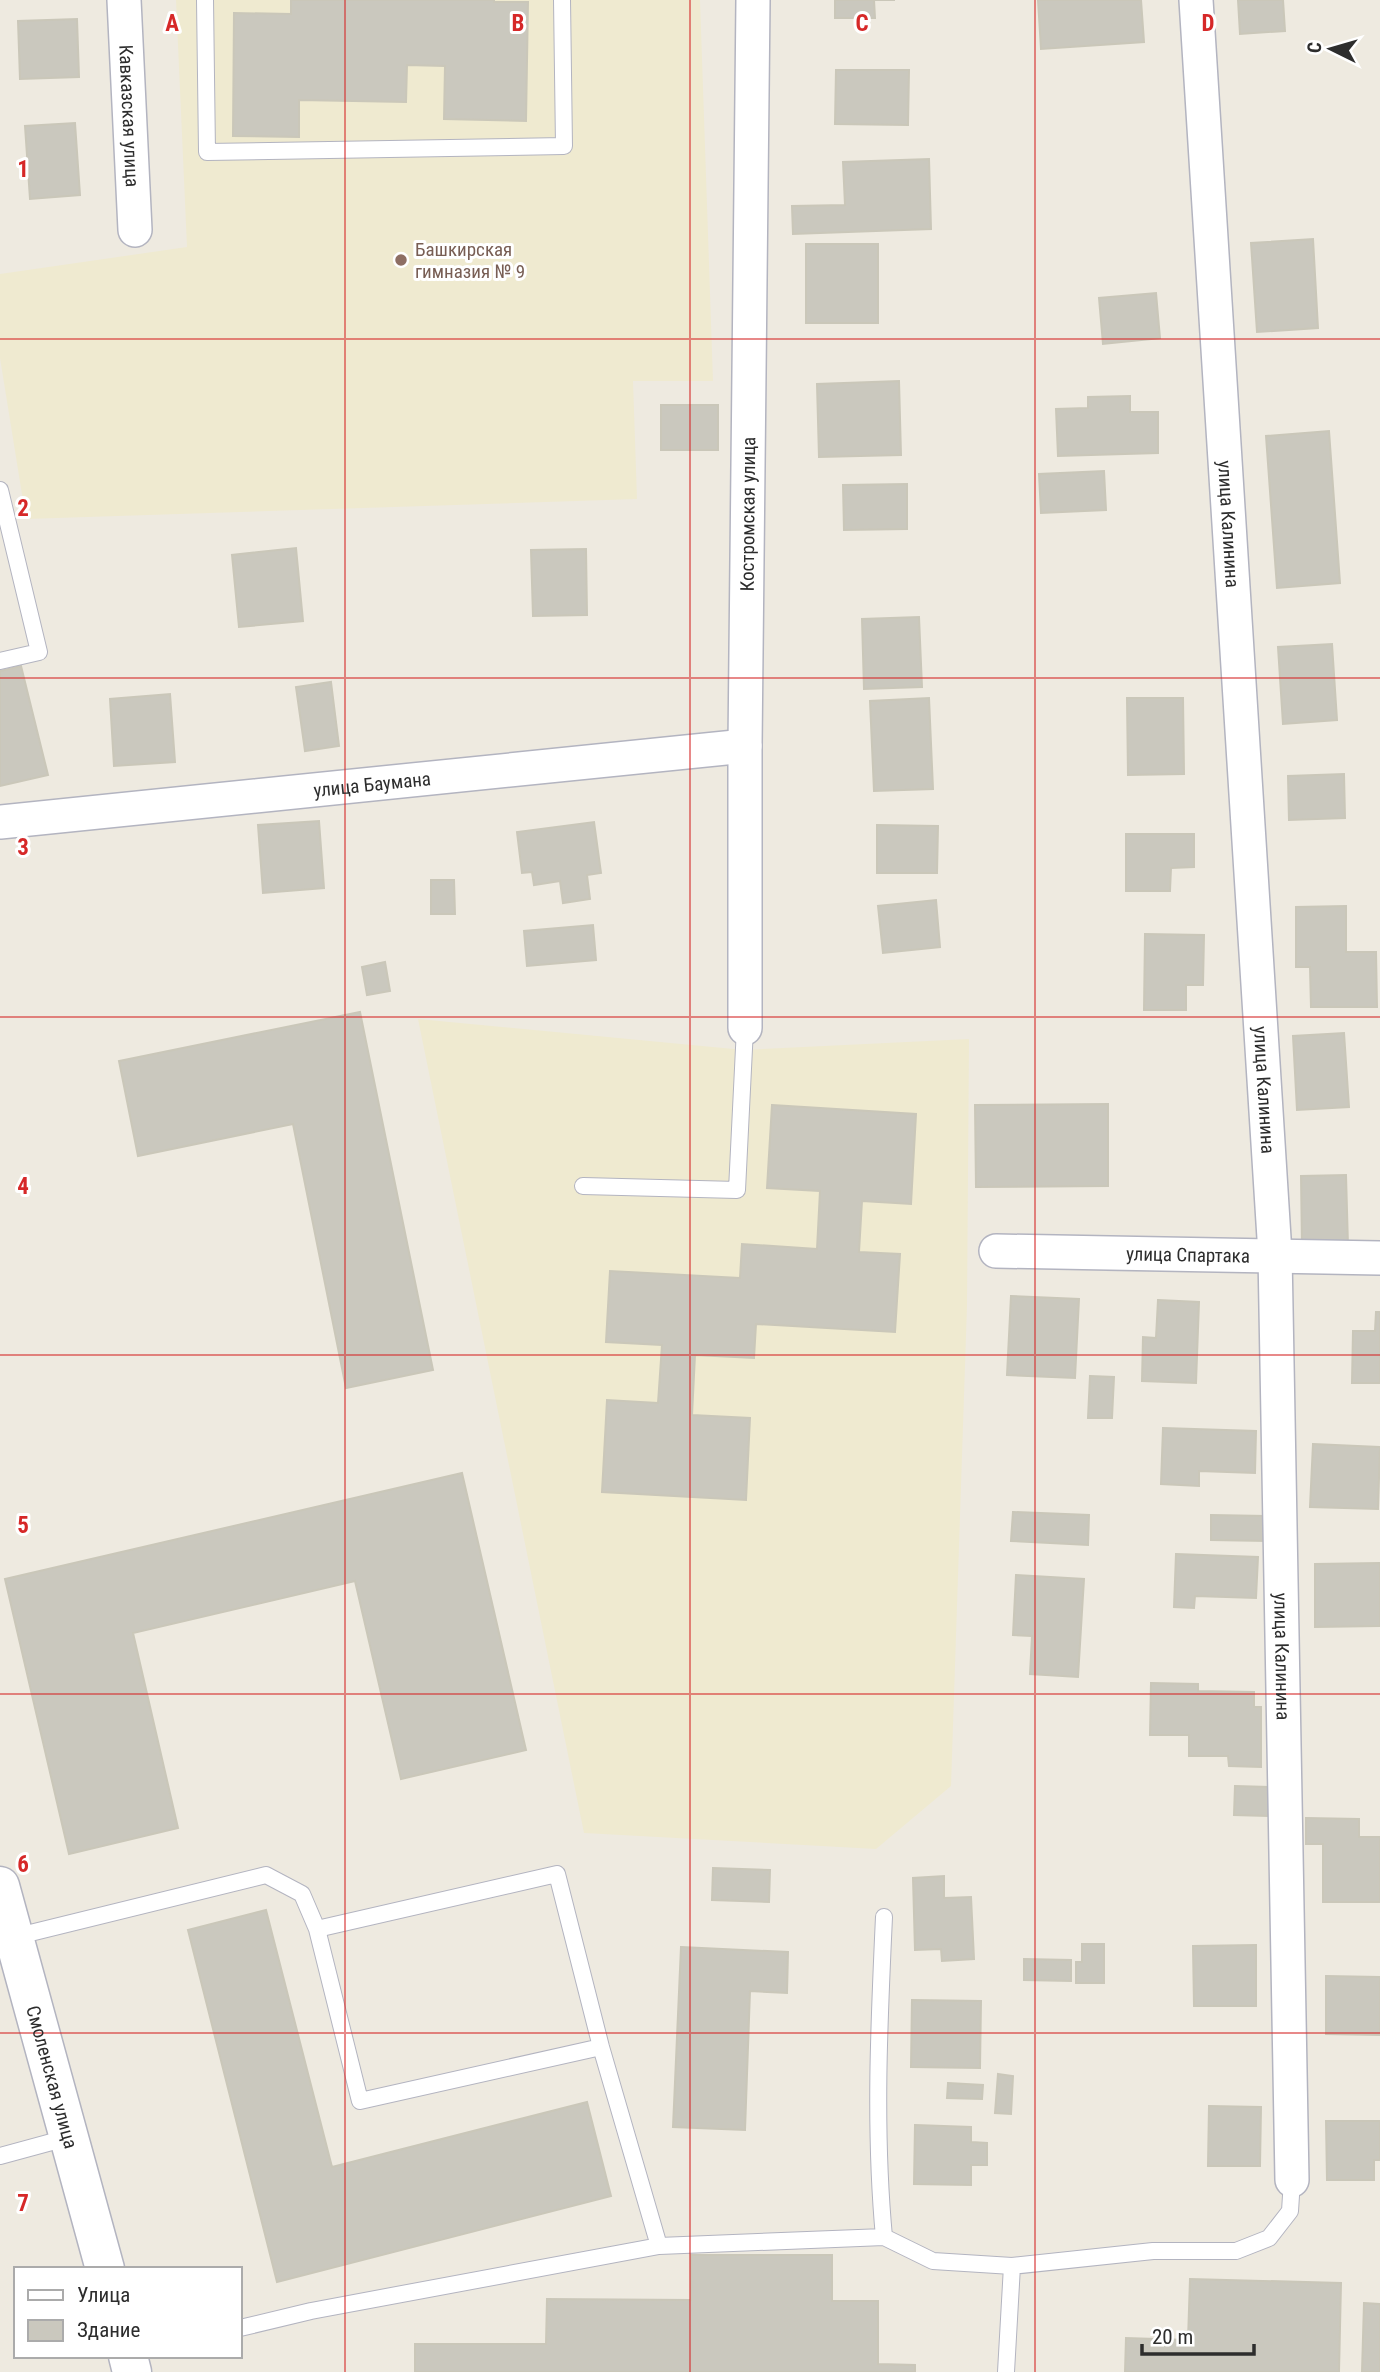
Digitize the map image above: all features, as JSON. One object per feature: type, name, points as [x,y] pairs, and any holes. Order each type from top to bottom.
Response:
[{"type":"main road","name":"Смоленская улица","points":[[0,1886],[104,2267]]},
{"type":"street","name":"Кавказская улица","points":[[124,0],[135,230]]},
{"type":"street","name":"Костромская улица","points":[[745,1028],[745,746],[753,0]]},
{"type":"street","name":"улица Калинина","points":[[1196,0],[1275,1254],[1292,2180]]},
{"type":"street","name":"улица Баумана","points":[[0,822],[745,746]]},
{"type":"street","name":"улица Спартака","points":[[996,1251],[1380,1258]]},
{"type":"lane","points":[[205,0],[207,152],[564,146],[562,0]]},
{"type":"lane","points":[[0,490],[39,652],[0,661]]},
{"type":"lane","points":[[583,1186],[737,1190],[745,1028]]},
{"type":"lane","points":[[317,1930],[557,1874],[601,2047],[659,2246]]},
{"type":"lane","points":[[14,1937],[266,1875],[302,1894],[317,1930],[360,2101],[601,2047]]},
{"type":"lane","points":[[884,1917],[878,2055],[879,2189],[884,2236]]},
{"type":"lane","points":[[0,2156],[70,2137]]},
{"type":"lane","points":[[242,2328],[311,2311],[659,2246],[884,2236],[933,2260],[1012,2266],[1153,2251],[1236,2251],[1269,2238],[1290,2211],[1292,2180]]},
{"type":"lane","points":[[1006,2372],[1012,2266]]},
{"type":"shaded area","name":"Башкирская гимназия № 9","points":[[176,0],[700,0],[713,381],[633,381],[637,499],[26,519],[0,358],[0,274],[187,247]]},
{"type":"shaded area","points":[[418,1019],[744,1050],[969,1039],[967,1306],[951,1786],[876,1849],[584,1833]]},
{"type":"building","points":[[291,0],[528,2],[526,121],[444,119],[445,66],[407,65],[406,102],[299,100],[299,137],[233,136],[234,13],[291,14]]},
{"type":"building","points":[[835,0],[874,0],[875,18],[835,18]]},
{"type":"building","points":[[1038,0],[1141,0],[1144,42],[1041,49]]},
{"type":"building","points":[[1238,0],[1283,0],[1285,31],[1240,34]]},
{"type":"building","points":[[77,19],[79,77],[20,79],[18,21]]},
{"type":"building","points":[[836,70],[909,70],[908,125],[835,124]]},
{"type":"building","points":[[75,123],[80,195],[30,199],[25,126]]},
{"type":"building","points":[[929,159],[931,229],[793,234],[792,206],[845,205],[843,162]]},
{"type":"building","points":[[1313,239],[1318,328],[1257,332],[1251,243]]},
{"type":"building","points":[[806,244],[878,244],[878,323],[806,323]]},
{"type":"building","points":[[1156,293],[1160,338],[1103,344],[1099,298]]},
{"type":"building","points":[[899,381],[901,455],[819,457],[817,384]]},
{"type":"building","points":[[1130,396],[1130,412],[1158,412],[1158,453],[1058,456],[1056,409],[1088,408],[1088,397]]},
{"type":"building","points":[[661,405],[718,405],[718,450],[661,450]]},
{"type":"building","points":[[1329,431],[1340,583],[1277,588],[1266,436]]},
{"type":"building","points":[[1104,471],[1106,510],[1041,513],[1039,474]]},
{"type":"building","points":[[907,484],[907,529],[844,530],[843,485]]},
{"type":"building","points":[[296,548],[303,621],[239,627],[232,555]]},
{"type":"building","points":[[586,549],[587,615],[533,616],[531,550]]},
{"type":"building","points":[[919,617],[922,687],[864,689],[862,619]]},
{"type":"building","points":[[1332,644],[1337,720],[1283,724],[1278,647]]},
{"type":"building","points":[[21,666],[48,775],[0,786],[0,671]]},
{"type":"building","points":[[331,682],[339,746],[305,751],[296,687]]},
{"type":"building","points":[[170,694],[175,762],[114,766],[110,699]]},
{"type":"building","points":[[929,698],[933,789],[874,791],[870,701]]},
{"type":"building","points":[[1127,698],[1183,698],[1184,774],[1128,775]]},
{"type":"building","points":[[1344,774],[1345,818],[1289,820],[1288,776]]},
{"type":"building","points":[[319,821],[324,888],[263,893],[258,825]]},
{"type":"building","points":[[594,822],[601,873],[587,875],[590,899],[563,903],[560,881],[534,885],[532,872],[522,873],[517,832]]},
{"type":"building","points":[[877,825],[938,826],[937,873],[877,873]]},
{"type":"building","points":[[1126,834],[1194,834],[1194,867],[1171,868],[1170,891],[1126,891]]},
{"type":"building","points":[[431,880],[454,880],[455,914],[431,914]]},
{"type":"building","points":[[936,900],[940,947],[883,953],[878,906]]},
{"type":"building","points":[[1346,906],[1346,952],[1376,952],[1377,1007],[1311,1007],[1310,967],[1296,967],[1296,907]]},
{"type":"building","points":[[593,925],[596,960],[527,966],[524,931]]},
{"type":"building","points":[[1145,934],[1204,935],[1203,985],[1186,985],[1186,1010],[1144,1010]]},
{"type":"building","points":[[385,962],[390,991],[367,995],[362,967]]},
{"type":"building","points":[[360,1012],[433,1370],[346,1388],[293,1124],[138,1156],[119,1061]]},
{"type":"building","points":[[1344,1033],[1349,1107],[1297,1110],[1293,1036]]},
{"type":"building","points":[[1108,1104],[1108,1186],[976,1187],[975,1105]]},
{"type":"building","points":[[772,1105],[916,1114],[911,1204],[862,1201],[859,1252],[900,1254],[895,1332],[756,1324],[754,1358],[695,1355],[692,1415],[750,1418],[746,1500],[602,1492],[607,1400],[658,1403],[662,1345],[606,1342],[610,1271],[740,1278],[742,1244],[817,1249],[820,1191],[767,1188]]},
{"type":"building","points":[[1346,1175],[1348,1246],[1302,1246],[1301,1176]]},
{"type":"building","points":[[1011,1296],[1079,1299],[1075,1378],[1007,1375]]},
{"type":"building","points":[[1158,1300],[1199,1302],[1196,1383],[1142,1381],[1143,1337],[1156,1338]]},
{"type":"building","points":[[1376,1312],[1380,1312],[1380,1383],[1352,1383],[1353,1331],[1375,1331]]},
{"type":"building","points":[[1090,1376],[1114,1377],[1112,1418],[1088,1418]]},
{"type":"building","points":[[1163,1428],[1256,1431],[1255,1473],[1199,1471],[1199,1486],[1161,1484]]},
{"type":"building","points":[[1313,1444],[1380,1447],[1378,1509],[1310,1507]]},
{"type":"building","points":[[462,1473],[526,1750],[401,1779],[355,1581],[133,1633],[178,1828],[69,1854],[5,1579]]},
{"type":"building","points":[[1013,1512],[1089,1515],[1088,1545],[1011,1541]]},
{"type":"building","points":[[1211,1515],[1266,1516],[1267,1541],[1211,1540]]},
{"type":"building","points":[[1176,1554],[1258,1557],[1256,1598],[1195,1596],[1194,1608],[1174,1607]]},
{"type":"building","points":[[1380,1563],[1380,1626],[1315,1627],[1315,1564]]},
{"type":"building","points":[[1016,1575],[1084,1579],[1078,1677],[1030,1674],[1032,1636],[1013,1635]]},
{"type":"building","points":[[1151,1683],[1198,1684],[1198,1691],[1254,1692],[1254,1707],[1261,1707],[1261,1767],[1229,1766],[1228,1756],[1189,1756],[1189,1735],[1150,1735]]},
{"type":"building","points":[[1235,1786],[1269,1787],[1268,1816],[1234,1815]]},
{"type":"building","points":[[1306,1818],[1359,1819],[1359,1837],[1380,1837],[1380,1902],[1323,1902],[1323,1844],[1306,1844]]},
{"type":"building","points":[[713,1868],[770,1870],[769,1902],[712,1900]]},
{"type":"building","points":[[944,1876],[944,1898],[971,1897],[974,1959],[942,1961],[941,1949],[915,1950],[913,1878]]},
{"type":"building","points":[[266,1910],[332,2167],[587,2102],[611,2196],[277,2282],[188,1930]]},
{"type":"building","points":[[1082,1944],[1104,1944],[1104,1983],[1076,1983],[1076,1962],[1082,1962]]},
{"type":"building","points":[[1256,1945],[1256,2006],[1194,2006],[1193,1946]]},
{"type":"building","points":[[681,1947],[788,1952],[787,1993],[750,1991],[745,2130],[673,2127]]},
{"type":"building","points":[[1024,1959],[1071,1960],[1071,1981],[1024,1980]]},
{"type":"building","points":[[1326,1976],[1380,1977],[1380,2035],[1326,2034]]},
{"type":"building","points":[[912,2000],[981,2001],[980,2068],[911,2067]]},
{"type":"building","points":[[998,2074],[1013,2076],[1011,2114],[995,2113]]},
{"type":"building","points":[[948,2083],[983,2085],[982,2099],[947,2098]]},
{"type":"building","points":[[1209,2106],[1261,2107],[1260,2166],[1208,2166]]},
{"type":"building","points":[[1326,2121],[1380,2121],[1380,2160],[1374,2160],[1374,2180],[1327,2180]]},
{"type":"building","points":[[915,2125],[971,2127],[971,2142],[987,2143],[987,2165],[971,2165],[971,2185],[914,2184]]},
{"type":"building","points":[[691,2255],[832,2255],[832,2301],[878,2301],[878,2364],[915,2365],[915,2372],[415,2372],[415,2344],[546,2344],[547,2299],[691,2300]]},
{"type":"building","points":[[1190,2279],[1341,2283],[1339,2372],[1125,2372],[1126,2338],[1188,2340]]},
{"type":"building","points":[[1364,2303],[1380,2304],[1380,2372],[1362,2372]]},
{"type":"place","name":"Башкирская гимназия № 9","points":[[401,260]]}]
